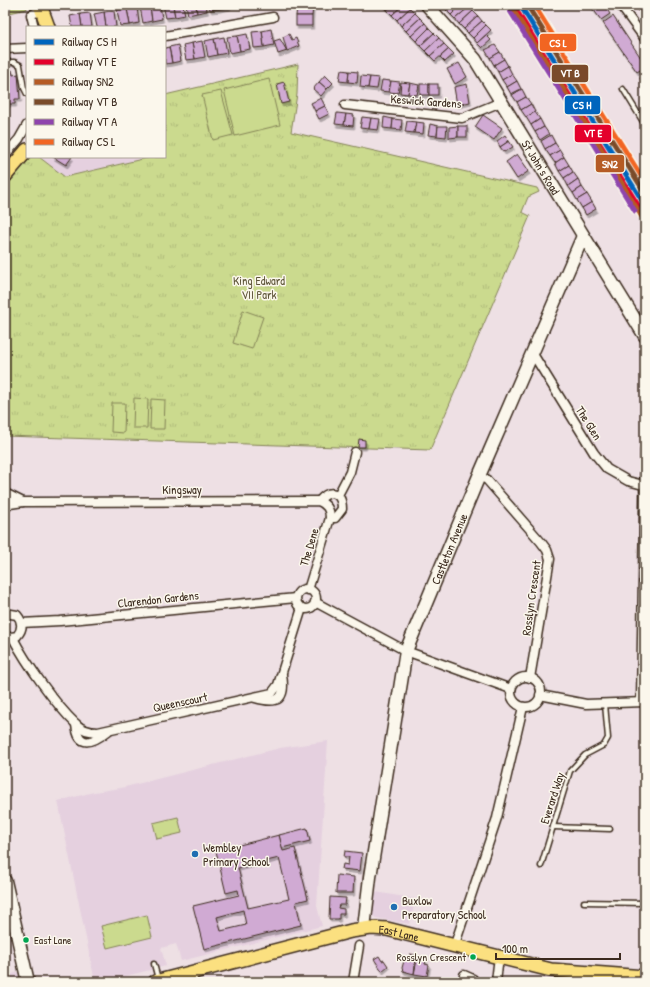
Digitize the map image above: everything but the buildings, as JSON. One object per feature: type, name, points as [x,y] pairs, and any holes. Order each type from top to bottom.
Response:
[{"type":"main road","points":[[41,7],[48,26]]},
{"type":"main road","points":[[5,176],[26,151]]},
{"type":"main road","name":"East Lane","points":[[157,982],[193,977],[364,928],[386,928],[455,944],[551,970],[606,978],[645,977]]},
{"type":"street","name":"St John's Road","points":[[427,5],[475,59],[645,336]]},
{"type":"street","points":[[623,6],[645,39]]},
{"type":"street","points":[[34,26],[31,15],[41,7]]},
{"type":"street","points":[[166,36],[273,17]]},
{"type":"street","points":[[5,49],[26,48]]},
{"type":"street","name":"Keswick Gardens","points":[[345,106],[462,118],[501,102]]},
{"type":"street","points":[[5,155],[19,139],[26,127]]},
{"type":"street","name":"Castleton Avenue","points":[[364,928],[370,877],[406,651],[479,476],[583,236]]},
{"type":"street","name":"The Glen","points":[[532,354],[594,453],[607,469],[628,481],[643,485]]},
{"type":"street","points":[[540,695],[586,704],[643,702],[643,485],[645,449]]},
{"type":"street","points":[[330,518],[330,512],[326,505],[319,501],[325,494],[332,493],[338,495],[350,472],[355,452]]},
{"type":"street","name":"Rosslyn Crescent","points":[[479,476],[487,480],[541,542],[547,550],[550,559],[530,678]]},
{"type":"street","name":"Kingsway","points":[[5,493],[23,502]]},
{"type":"street","name":"The Dene","points":[[308,590],[330,518],[335,518],[342,509],[342,502],[338,495]]},
{"type":"street","name":"Kingsway","points":[[5,508],[10,504],[23,502],[319,501]]},
{"type":"street","points":[[315,602],[310,607],[302,608],[297,604],[296,598],[300,591],[308,590],[313,594],[315,602],[406,651],[511,689]]},
{"type":"street","name":"Clarendon Gardens","points":[[22,623],[60,621],[296,598]]},
{"type":"street","name":"Queenscourt","points":[[9,638],[46,688],[76,724],[80,738],[86,742],[93,742],[110,729],[272,693],[275,690],[281,673],[302,608]]},
{"type":"street","points":[[5,613],[17,615],[22,623],[20,632],[9,638]]},
{"type":"street","points":[[521,678],[530,678],[538,684],[540,695],[535,704],[523,707],[514,702],[511,689],[517,680],[521,678]]},
{"type":"street","points":[[455,944],[497,818],[523,707]]},
{"type":"street","points":[[5,881],[9,917],[28,982]]},
{"type":"street","points":[[353,982],[359,946]]},
{"type":"street","points":[[496,982],[499,956]]},
{"type":"street","points":[[464,975],[473,979],[475,982]]},
{"type":"lane","points":[[5,62],[14,62],[20,65],[26,92]]},
{"type":"lane","points":[[623,89],[645,125]]},
{"type":"lane","name":"Everard Way","points":[[541,866],[570,771],[585,755],[604,745],[608,738],[605,704]]},
{"type":"lane","points":[[553,827],[610,829]]},
{"type":"lane","points":[[584,902],[645,903]]},
{"type":"lane","points":[[154,964],[157,982]]},
{"type":"shaded area","points":[[40,158],[147,158],[65,177]]},
{"type":"shaded area","name":"Wembley Primary School","points":[[328,741],[317,906],[322,926],[181,961],[176,944],[161,948],[166,966],[102,982],[95,982],[58,801],[94,792],[121,788],[280,748]]},
{"type":"shaded area","name":"Buxlow Preparatory School","points":[[376,892],[416,899],[409,924],[376,918],[372,915]]},
{"type":"shaded area","points":[[18,972],[21,982],[5,982],[5,977]]},
{"type":"green space","points":[[5,5],[26,5],[27,9],[5,14]]},
{"type":"green space","name":"King Edward VII Park","points":[[298,64],[297,94],[291,132],[537,188],[539,192],[528,197],[522,212],[530,216],[430,450],[5,436],[5,188],[30,158],[40,158],[65,177],[147,158],[166,158],[166,95]]},
{"type":"green space","points":[[269,79],[280,125],[235,136],[224,90]]},
{"type":"green space","points":[[221,91],[233,135],[213,140],[202,95]]},
{"type":"green space","points":[[243,310],[263,317],[252,349],[233,343]]},
{"type":"green space","points":[[134,398],[148,399],[147,428],[133,428]]},
{"type":"green space","points":[[151,399],[165,400],[164,429],[150,429]]},
{"type":"green space","points":[[112,403],[125,403],[124,433],[111,432]]},
{"type":"green space","points":[[178,817],[182,833],[157,839],[153,823]]},
{"type":"green space","points":[[147,915],[152,937],[107,948],[101,926]]},
{"type":"transit line","points":[[520,5],[645,205]]},
{"type":"transit line","points":[[527,5],[645,193]]},
{"type":"transit line","points":[[534,5],[645,182]]},
{"type":"transit line","points":[[515,8],[640,208]]},
{"type":"transit line","points":[[510,11],[635,211]]},
{"type":"rail line","name":"SN2","points":[[510,5],[596,140],[645,222]]},
{"type":"place","name":"Wembley Primary School","points":[[195,854]]},
{"type":"place","name":"Buxlow Preparatory School","points":[[394,907]]},
{"type":"place","name":"East Lane","points":[[26,940]]},
{"type":"place","name":"Rosslyn Crescent","points":[[473,957]]}]
